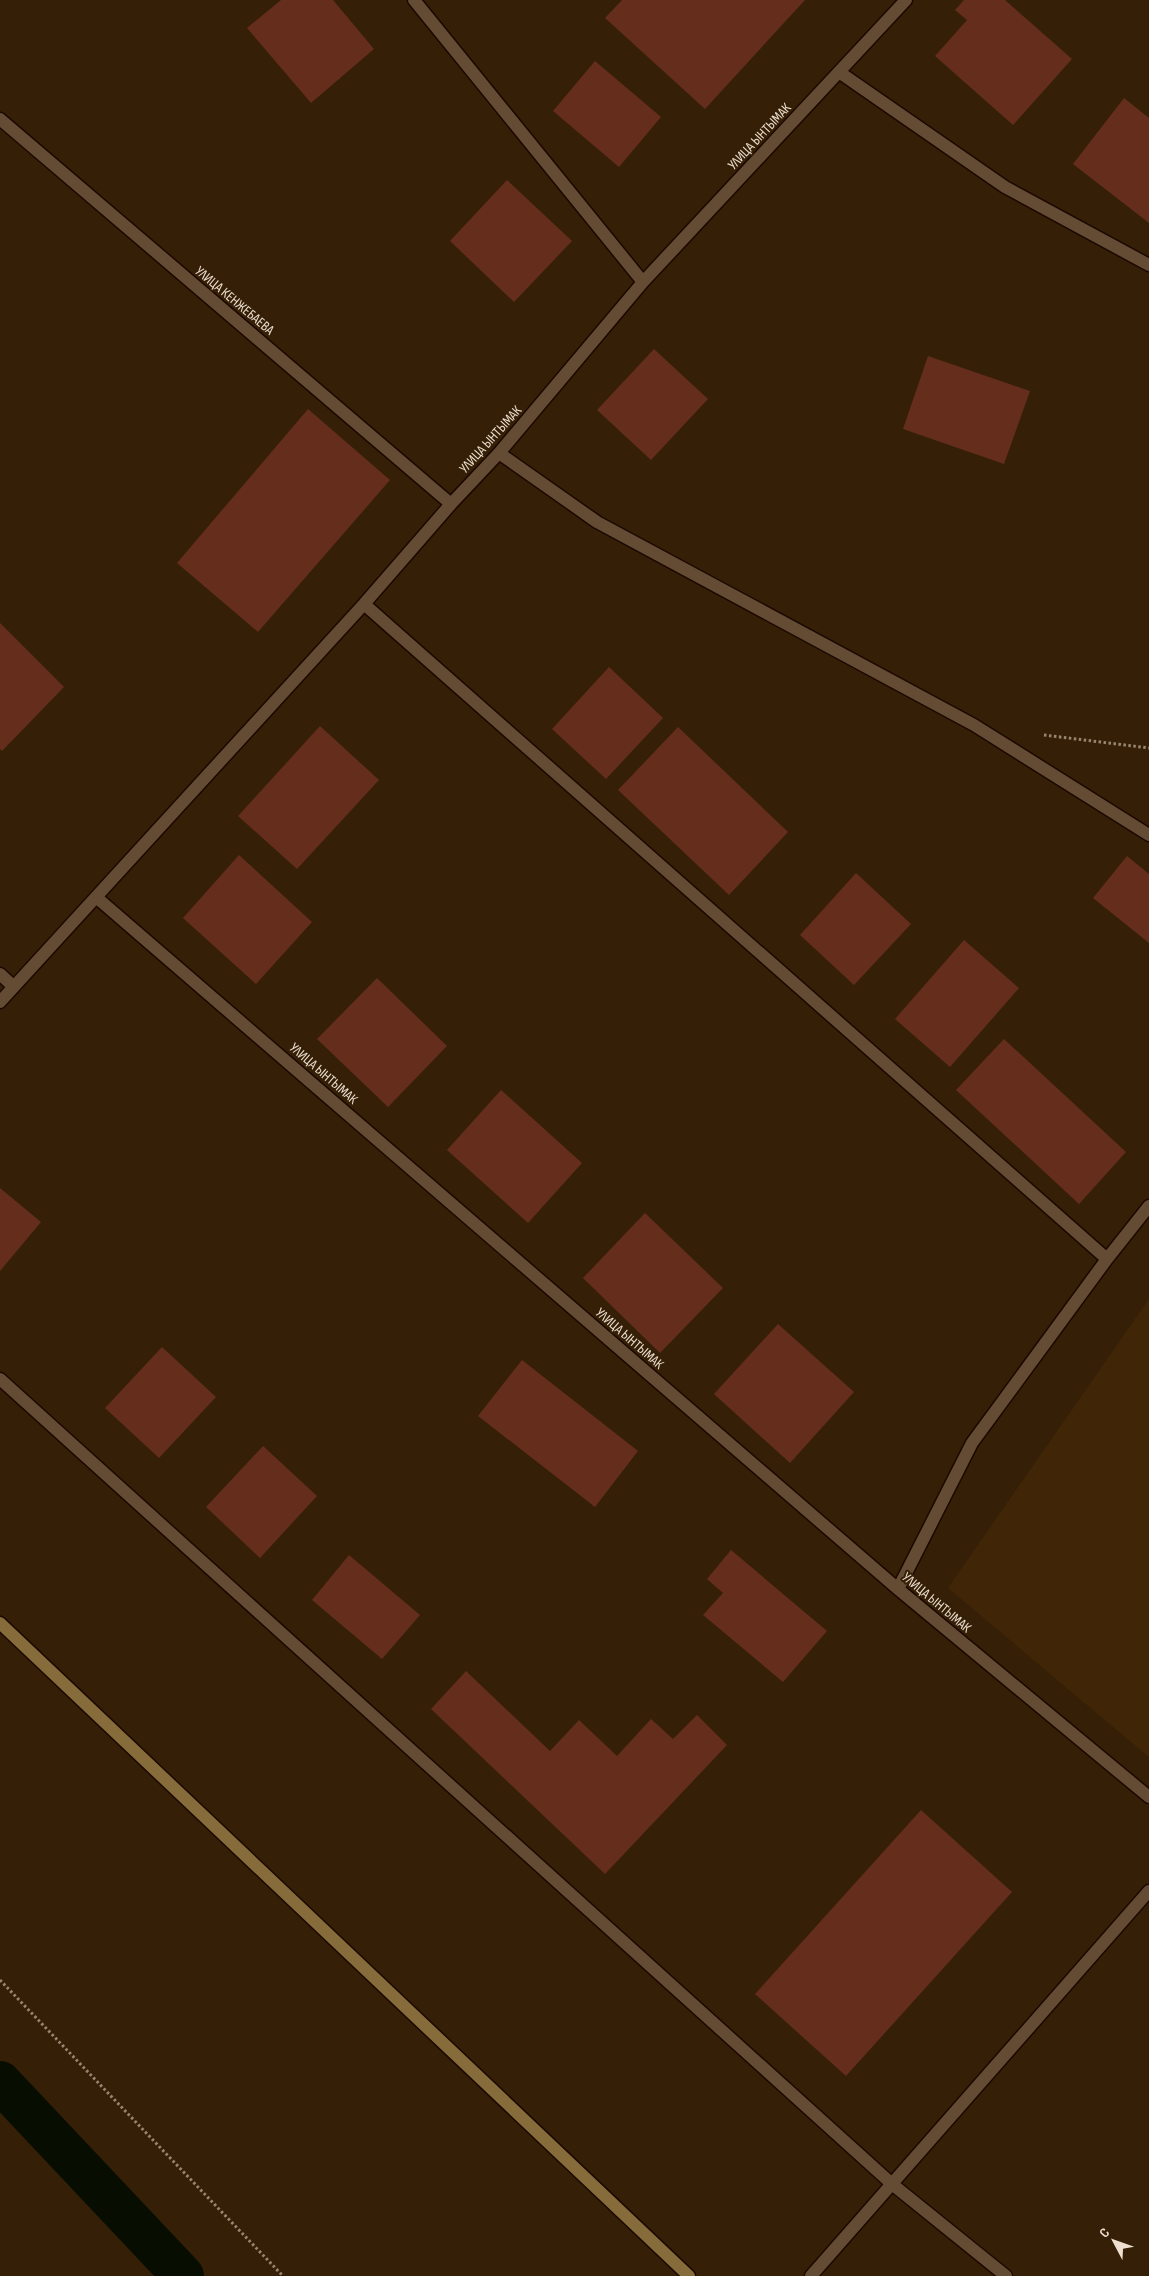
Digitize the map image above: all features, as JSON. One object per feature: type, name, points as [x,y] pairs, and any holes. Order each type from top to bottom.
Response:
[{"type":"main road","points":[[0,1623],[689,2276]]},
{"type":"street","points":[[414,0],[643,282]]},
{"type":"street","name":"УЛИЦА ЫНТЫМАК","points":[[0,1002],[364,604],[451,504],[499,454],[643,282],[906,0]]},
{"type":"street","points":[[839,72],[1005,187],[1149,265]]},
{"type":"street","name":"УЛИЦА КЕНЖЕБАЕВА","points":[[0,119],[451,504]]},
{"type":"street","points":[[499,454],[597,522],[974,725],[1149,835]]},
{"type":"street","points":[[364,604],[1107,1259]]},
{"type":"street","name":"УЛИЦА ЫНТЫМАК","points":[[96,897],[898,1589],[1149,1797]]},
{"type":"street","points":[[0,974],[14,987]]},
{"type":"street","points":[[898,1589],[972,1443],[1107,1259],[1149,1206]]},
{"type":"street","points":[[0,1379],[892,2184],[1006,2276]]},
{"type":"street","points":[[811,2276],[1149,1891]]},
{"type":"path","points":[[1041,734],[1149,748]]},
{"type":"path","points":[[0,1980],[283,2276]]},
{"type":"shaded area","points":[[1149,1299],[1149,1757],[948,1588]]},
{"type":"building","points":[[281,0],[333,0],[374,49],[311,103],[247,28]]},
{"type":"building","points":[[622,0],[805,0],[705,109],[605,18]]},
{"type":"building","points":[[964,0],[1005,0],[1072,59],[1013,125],[935,56],[967,20],[955,10]]},
{"type":"building","points":[[595,61],[661,117],[619,167],[553,111]]},
{"type":"building","points":[[1124,98],[1149,118],[1149,223],[1073,164]]},
{"type":"building","points":[[507,180],[572,241],[514,302],[450,241]]},
{"type":"building","points":[[654,349],[708,399],[651,460],[597,410]]},
{"type":"building","points":[[928,356],[1030,391],[1004,464],[903,429]]},
{"type":"building","points":[[308,409],[390,480],[258,632],[177,563]]},
{"type":"building","points":[[0,623],[64,687],[2,751],[0,749]]},
{"type":"building","points":[[609,667],[663,718],[606,779],[552,729]]},
{"type":"building","points":[[320,726],[379,780],[297,869],[238,816]]},
{"type":"building","points":[[678,727],[788,832],[729,895],[618,790]]},
{"type":"building","points":[[239,855],[312,922],[256,984],[183,918]]},
{"type":"building","points":[[1127,856],[1149,874],[1149,943],[1093,898]]},
{"type":"building","points":[[856,873],[911,924],[854,985],[800,935]]},
{"type":"building","points":[[964,940],[1019,988],[950,1067],[895,1019]]},
{"type":"building","points":[[377,978],[447,1046],[388,1107],[317,1039]]},
{"type":"building","points":[[1004,1039],[1126,1152],[1079,1204],[956,1090]]},
{"type":"building","points":[[501,1090],[582,1163],[528,1223],[447,1150]]},
{"type":"building","points":[[0,1188],[41,1222],[0,1271]]},
{"type":"building","points":[[645,1213],[723,1288],[660,1353],[583,1278]]},
{"type":"building","points":[[778,1324],[854,1392],[790,1463],[714,1394]]},
{"type":"building","points":[[162,1347],[216,1397],[159,1458],[105,1408]]},
{"type":"building","points":[[522,1360],[638,1451],[595,1507],[478,1416]]},
{"type":"building","points":[[263,1446],[317,1496],[260,1558],[206,1507]]},
{"type":"building","points":[[731,1550],[827,1631],[783,1682],[703,1615],[723,1593],[707,1579]]},
{"type":"building","points":[[349,1555],[420,1615],[382,1659],[312,1600]]},
{"type":"building","points":[[466,1671],[550,1751],[579,1720],[617,1756],[651,1719],[673,1739],[697,1715],[727,1745],[605,1874],[431,1709]]},
{"type":"building","points":[[921,1810],[1012,1892],[846,2076],[755,1994]]},
{"type":"waterway","points":[[0,2082],[183,2276]]}]
